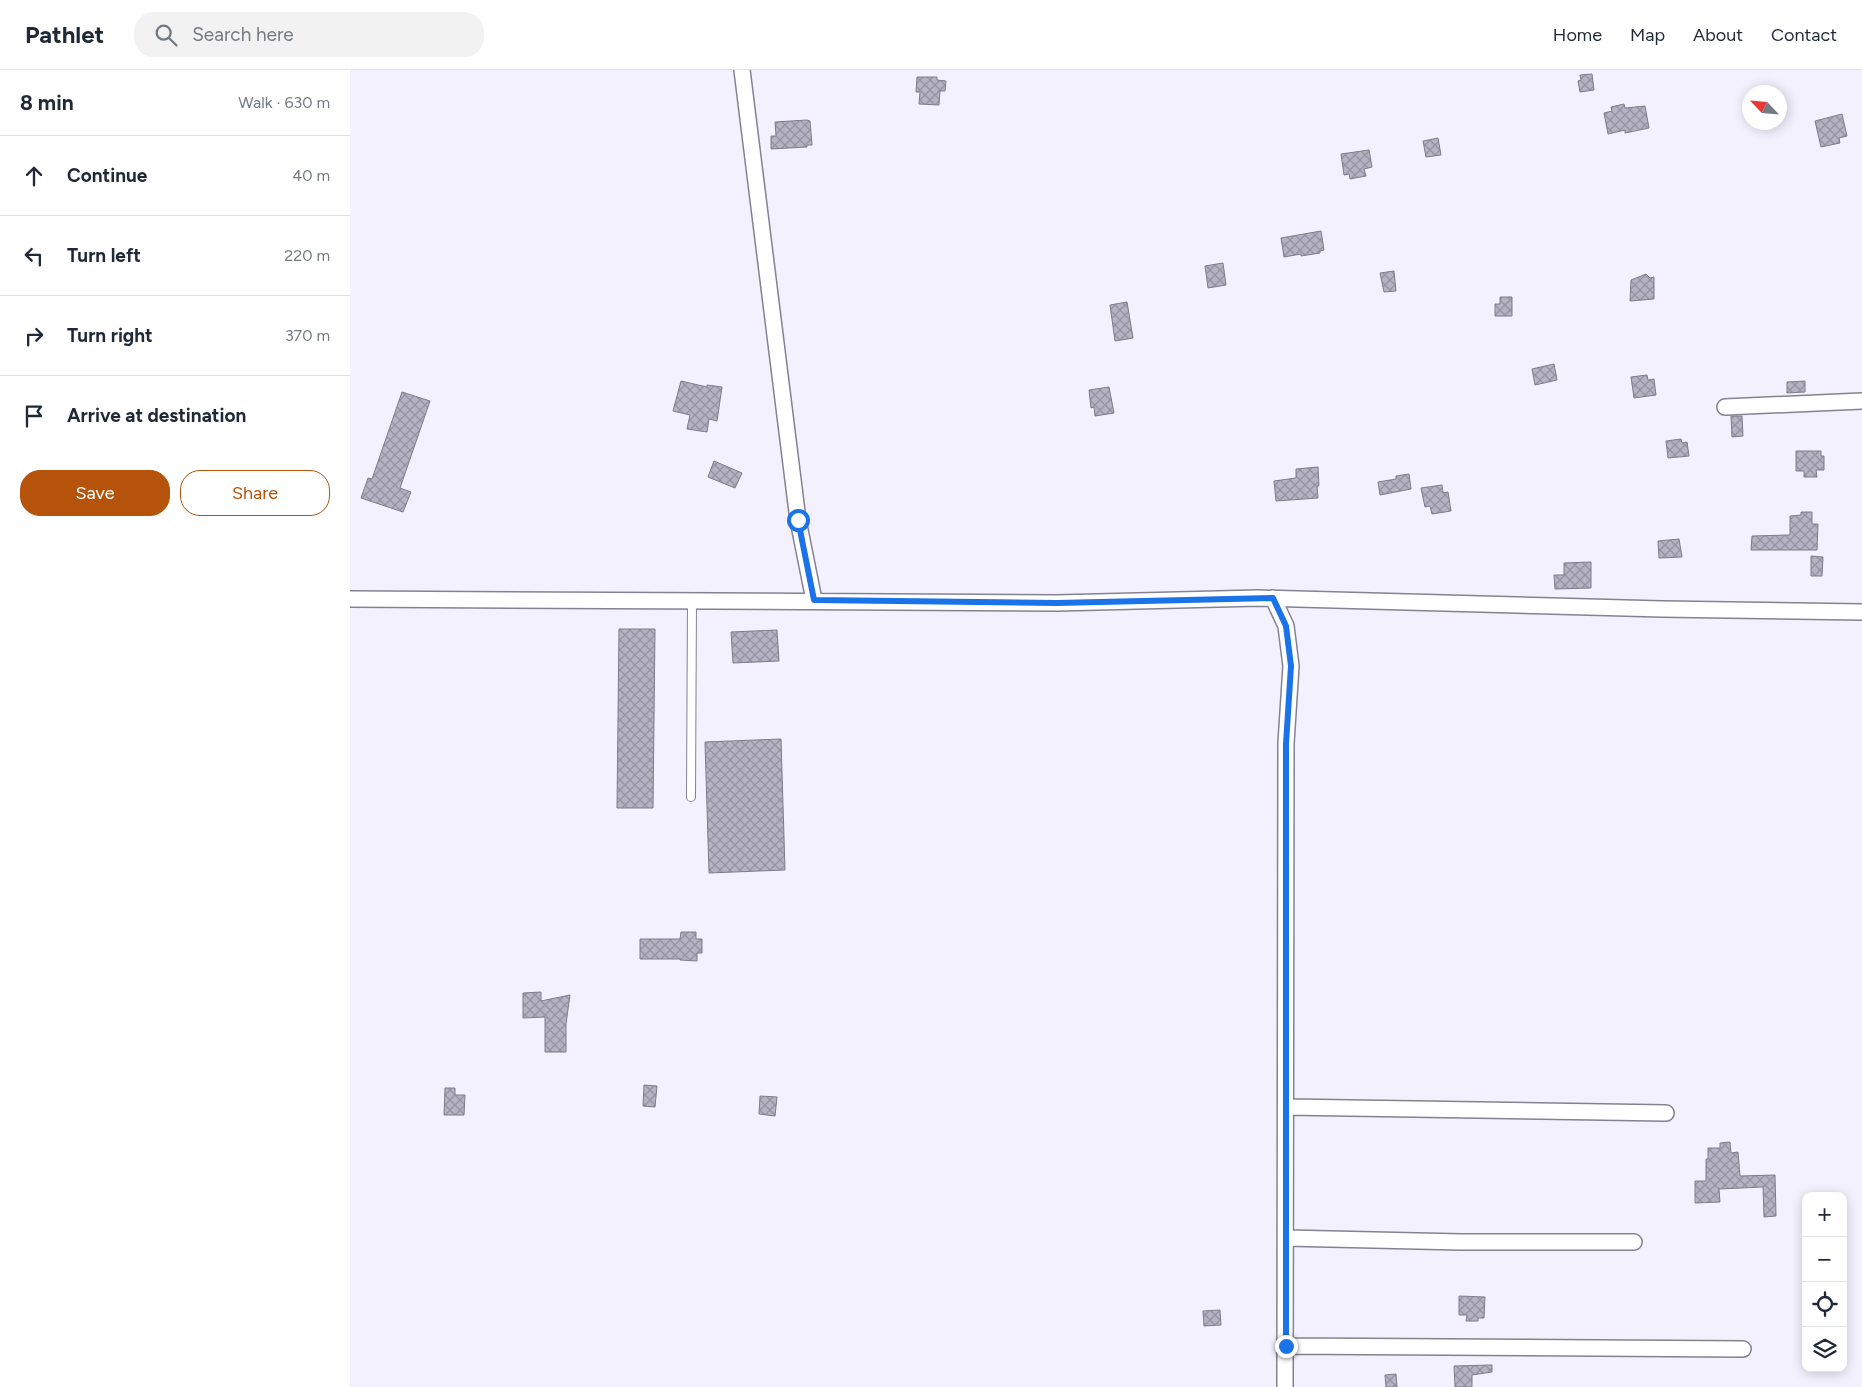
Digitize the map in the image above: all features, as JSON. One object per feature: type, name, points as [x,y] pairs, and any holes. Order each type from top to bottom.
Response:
[{"type":"street","points":[[742,70],[798,520],[814,600]]},
{"type":"street","points":[[1725,406],[1862,401]]},
{"type":"street","points":[[1273,598],[1286,626],[1291,666],[1286,744],[1285,1387]]},
{"type":"street","points":[[350,599],[814,600],[1057,603],[1273,598],[1653,609],[1862,612]]},
{"type":"street","points":[[1286,1107],[1666,1113]]},
{"type":"street","points":[[1286,1238],[1461,1242],[1634,1242]]},
{"type":"street","points":[[1286,1346],[1743,1350]]},
{"type":"lane","points":[[692,600],[692,797]]},
{"type":"building","points":[[1592,74],[1594,90],[1580,92],[1578,81],[1581,80],[1580,75]]},
{"type":"building","points":[[917,77],[937,77],[937,80],[946,81],[945,91],[940,91],[939,105],[919,104],[920,92],[916,92]]},
{"type":"building","points":[[1624,104],[1625,108],[1645,106],[1649,128],[1608,134],[1604,113],[1612,111],[1611,107]]},
{"type":"building","points":[[1842,114],[1847,136],[1839,138],[1840,143],[1821,147],[1815,121]]},
{"type":"building","points":[[810,121],[812,145],[807,145],[807,147],[771,149],[771,136],[776,136],[775,122]]},
{"type":"building","points":[[1438,138],[1441,155],[1426,157],[1423,141]]},
{"type":"building","points":[[1369,150],[1372,167],[1364,169],[1366,176],[1350,179],[1349,174],[1344,175],[1341,154]]},
{"type":"building","points":[[1321,231],[1324,250],[1320,251],[1320,253],[1284,257],[1281,238]]},
{"type":"building","points":[[1223,263],[1226,285],[1208,288],[1205,266]]},
{"type":"building","points":[[1394,271],[1396,291],[1384,292],[1380,273]]},
{"type":"building","points":[[1646,274],[1650,278],[1654,277],[1654,299],[1630,301],[1631,280]]},
{"type":"building","points":[[1500,297],[1512,297],[1512,316],[1495,316],[1495,304],[1500,304]]},
{"type":"building","points":[[1127,302],[1133,338],[1115,341],[1110,305]]},
{"type":"building","points":[[1554,364],[1557,380],[1535,385],[1532,369]]},
{"type":"building","points":[[1647,375],[1648,380],[1654,379],[1656,395],[1634,398],[1631,377]]},
{"type":"building","points":[[681,381],[707,387],[707,385],[722,387],[717,421],[709,419],[707,432],[687,429],[690,415],[673,411]]},
{"type":"building","points":[[1805,381],[1805,392],[1787,393],[1787,382]]},
{"type":"building","points":[[1109,387],[1114,413],[1095,416],[1094,407],[1091,408],[1089,390]]},
{"type":"building","points":[[402,392],[430,401],[400,488],[411,492],[403,512],[361,498],[368,478],[372,479]]},
{"type":"building","points":[[1731,416],[1742,416],[1743,436],[1732,437]]},
{"type":"building","points":[[1681,439],[1682,443],[1687,442],[1689,456],[1668,458],[1666,441]]},
{"type":"building","points":[[1796,451],[1821,451],[1821,456],[1824,456],[1824,470],[1816,470],[1817,477],[1804,477],[1804,471],[1796,471]]},
{"type":"building","points":[[714,461],[742,473],[735,488],[708,477]]},
{"type":"building","points":[[1318,467],[1318,498],[1276,501],[1274,481],[1296,478],[1296,469]]},
{"type":"building","points":[[1409,474],[1411,489],[1380,495],[1378,482],[1396,479],[1396,476]]},
{"type":"building","points":[[1442,485],[1443,493],[1448,492],[1451,511],[1432,514],[1430,506],[1425,507],[1421,488]]},
{"type":"building","points":[[1801,512],[1812,512],[1812,524],[1818,524],[1817,550],[1751,550],[1752,536],[1790,535],[1790,516],[1801,515]]},
{"type":"building","points":[[1679,539],[1682,557],[1659,558],[1658,541]]},
{"type":"building","points":[[1811,556],[1823,557],[1822,576],[1811,576]]},
{"type":"building","points":[[1591,562],[1591,588],[1555,589],[1554,575],[1564,575],[1564,563]]},
{"type":"building","points":[[619,629],[655,629],[653,808],[617,808]]},
{"type":"building","points":[[777,630],[779,661],[733,663],[731,632]]},
{"type":"building","points":[[781,739],[785,870],[709,873],[705,742]]},
{"type":"building","points":[[681,932],[696,932],[696,939],[702,939],[702,953],[697,953],[697,961],[640,959],[640,939],[680,939]]},
{"type":"building","points":[[541,992],[541,1001],[570,995],[566,1024],[566,1052],[545,1052],[545,1017],[523,1018],[523,993]]},
{"type":"building","points":[[644,1085],[657,1086],[655,1107],[643,1106]]},
{"type":"building","points":[[445,1088],[455,1088],[455,1095],[465,1095],[464,1115],[444,1115]]},
{"type":"building","points":[[760,1096],[777,1097],[775,1116],[759,1114]]},
{"type":"building","points":[[1730,1142],[1731,1153],[1738,1152],[1740,1176],[1775,1175],[1776,1216],[1764,1217],[1763,1187],[1719,1189],[1720,1202],[1695,1203],[1695,1181],[1706,1181],[1708,1148],[1720,1148],[1720,1143]]},
{"type":"building","points":[[1459,1296],[1485,1297],[1484,1318],[1478,1318],[1478,1321],[1466,1321],[1467,1315],[1459,1315]]},
{"type":"building","points":[[1220,1310],[1221,1325],[1204,1326],[1203,1311]]},
{"type":"building","points":[[1492,1365],[1492,1372],[1472,1375],[1472,1387],[1455,1387],[1454,1366]]},
{"type":"building","points":[[1396,1374],[1397,1387],[1386,1387],[1385,1375]]},
{"type":"route","points":[[798,520],[814,600],[1057,603],[1273,598],[1286,626],[1291,666],[1286,744],[1286,1346]]}]
